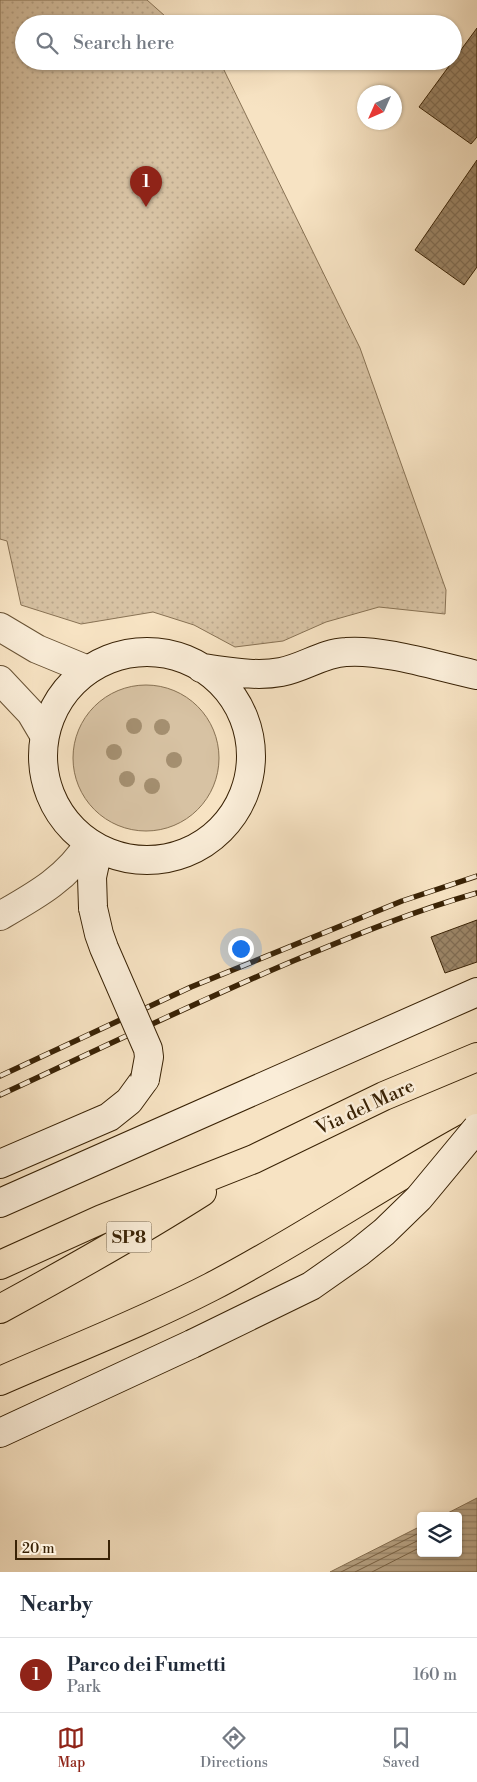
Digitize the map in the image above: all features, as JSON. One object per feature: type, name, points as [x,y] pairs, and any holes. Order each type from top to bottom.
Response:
[{"type":"main road","points":[[0,627],[37,649],[88,670]]},
{"type":"main road","points":[[201,668],[250,673],[279,672],[325,656],[344,652],[364,651],[417,661],[477,676]]},
{"type":"main road","points":[[144,652],[173,656],[201,668],[228,691],[245,722],[251,757],[245,792],[237,808],[215,835],[200,846],[184,854],[159,860],[132,860],[94,846],[75,832],[63,819],[50,796],[44,771],[42,753],[44,736],[50,716],[60,698],[88,670],[115,657],[144,652]]},
{"type":"main road","points":[[0,680],[31,713],[44,736]]},
{"type":"main road","points":[[0,1164],[110,1117],[130,1101],[145,1079],[149,1057],[148,1049],[104,948],[93,908],[92,876],[94,846]]},
{"type":"main road","points":[[0,916],[63,876],[77,860],[94,846]]},
{"type":"main road","points":[[0,1203],[477,992]]},
{"type":"main road","name":"Via del Mare","points":[[0,1265],[102,1218],[254,1159],[384,1096],[477,1058]]},
{"type":"main road","points":[[0,1381],[165,1310],[212,1286],[286,1245],[477,1130]]},
{"type":"main road","points":[[0,1432],[192,1344],[311,1286],[384,1232],[419,1198],[477,1130]]},
{"type":"main road","name":"Via del Mare","points":[[0,1309],[65,1274],[160,1218],[254,1159]]},
{"type":"main road","points":[[0,1254],[102,1218]]},
{"type":"shaded area","points":[[0,0],[147,0],[164,15],[15,15],[15,70],[224,70],[360,348],[446,590],[445,614],[379,607],[326,622],[283,641],[235,647],[194,625],[153,612],[81,624],[21,605],[7,541],[0,539]]},
{"type":"shaded area","points":[[146,685],[174,690],[198,706],[214,730],[219,758],[214,786],[198,810],[174,826],[146,831],[118,826],[94,810],[78,786],[73,758],[78,730],[94,706],[118,690]]},
{"type":"water","points":[[477,1498],[477,1572],[330,1572],[417,1528],[417,1557],[462,1557],[462,1512],[450,1512]]},
{"type":"building","points":[[477,28],[477,137],[471,144],[419,107],[446,70],[462,70],[462,48]]},
{"type":"building","points":[[477,160],[477,267],[464,285],[415,250]]},
{"type":"building","points":[[477,920],[477,962],[445,973],[431,937]]},
{"type":"railway","points":[[0,1076],[191,987],[402,901],[477,876]]},
{"type":"railway","points":[[0,1095],[182,1010],[293,961],[361,933],[477,893]]},
{"type":"place","name":"Parco dei Fumetti","points":[[146,207]]}]
